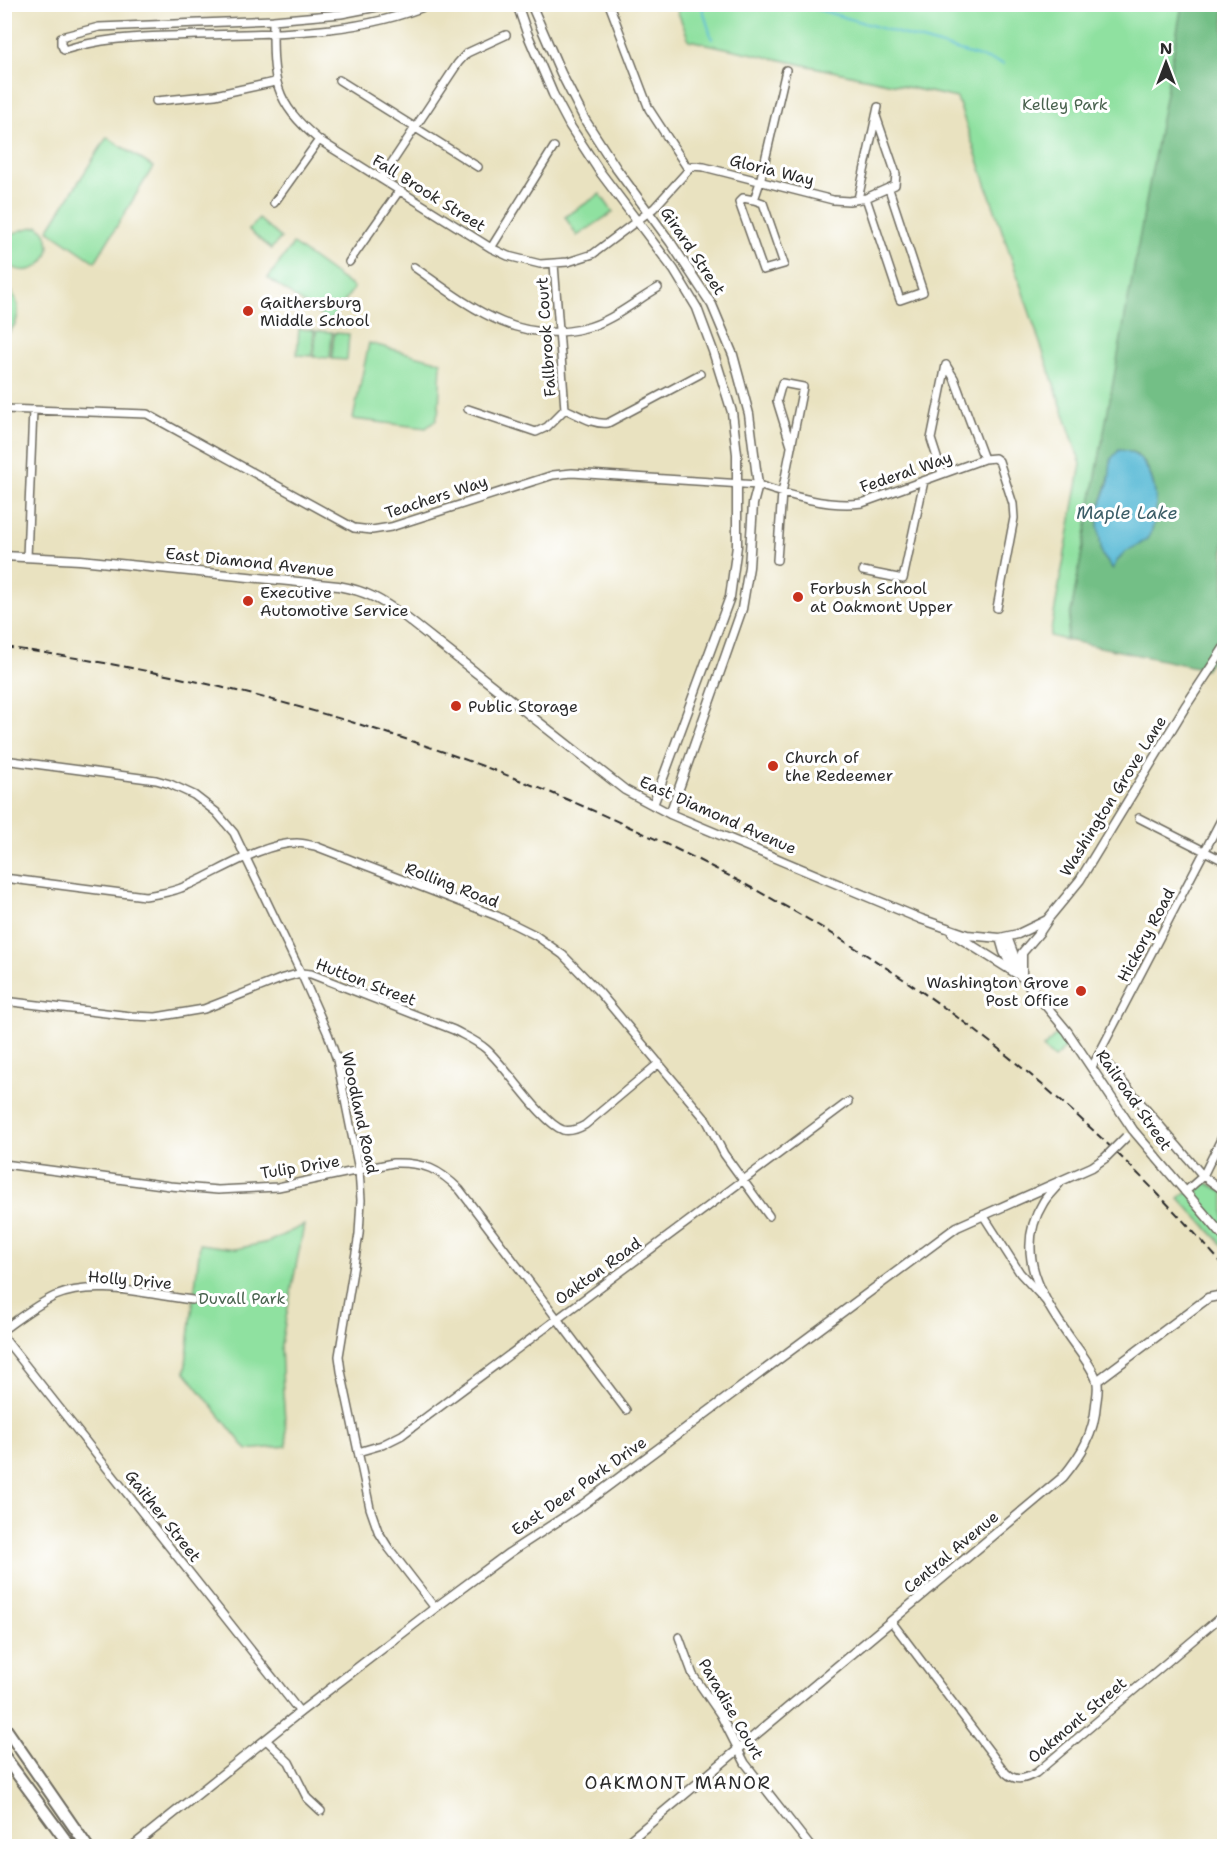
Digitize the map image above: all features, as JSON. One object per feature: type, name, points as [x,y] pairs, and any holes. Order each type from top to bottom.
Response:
[{"type":"main road","points":[[4,1726],[87,1846]]},
{"type":"main road","points":[[4,1756],[70,1846]]},
{"type":"street","points":[[393,4],[341,14],[273,20],[114,26],[70,34],[62,37],[61,41],[64,50],[85,43],[115,38],[273,33],[384,20],[431,4]]},
{"type":"street","name":"Girard Street","points":[[517,4],[553,93],[570,126],[600,172],[674,270],[697,308],[732,412],[738,483],[737,546],[730,597],[653,805]]},
{"type":"street","name":"Girard Street","points":[[531,4],[561,73],[585,120],[616,168],[691,271],[712,305],[733,355],[749,414],[758,485],[753,504],[742,609],[670,814]]},
{"type":"street","points":[[609,4],[649,109],[688,169],[649,212]]},
{"type":"street","name":"Fall Brook Street","points":[[273,20],[272,58],[275,82],[285,105],[300,124],[319,140],[491,248],[525,261],[554,264],[568,262],[593,254],[649,212]]},
{"type":"street","points":[[381,179],[458,63],[467,53],[506,35]]},
{"type":"street","points":[[754,200],[786,70]]},
{"type":"street","points":[[339,80],[478,167]]},
{"type":"street","points":[[156,101],[215,95],[275,82]]},
{"type":"street","points":[[876,116],[896,174],[895,184],[889,189],[923,292],[900,300],[862,199],[876,116],[878,107]]},
{"type":"street","points":[[274,203],[319,140]]},
{"type":"street","points":[[491,248],[554,147]]},
{"type":"street","name":"Gloria Way","points":[[688,169],[697,165],[834,200],[862,199],[889,189]]},
{"type":"street","points":[[349,262],[399,191]]},
{"type":"street","points":[[743,198],[754,200],[763,203],[784,264],[763,270],[739,202],[743,198]]},
{"type":"street","name":"Fallbrook Court","points":[[554,264],[565,409]]},
{"type":"street","points":[[414,267],[478,312],[525,331],[586,328],[605,320],[658,288]]},
{"type":"street","points":[[942,473],[931,439],[946,365],[954,378],[988,458],[999,461],[1013,504],[1014,511],[997,608]]},
{"type":"street","points":[[468,409],[536,432],[547,428],[565,409],[600,424],[608,423],[700,374]]},
{"type":"street","points":[[777,560],[782,493],[803,387],[782,383],[777,401],[791,446]]},
{"type":"street","name":"Teachers Way","points":[[4,409],[147,414],[354,528],[372,530],[391,527],[553,475],[572,473],[758,485]]},
{"type":"street","points":[[27,557],[33,410]]},
{"type":"street","name":"Federal Way","points":[[758,485],[782,493],[849,505],[862,503],[988,458]]},
{"type":"street","points":[[863,571],[903,579],[924,481]]},
{"type":"street","name":"East Diamond Avenue","points":[[4,556],[81,560],[361,590],[378,598],[404,616],[625,790],[670,814],[947,929],[967,935],[1004,938]]},
{"type":"street","name":"Washington Grove Lane","points":[[1004,938],[1047,920],[1080,880],[1185,707],[1224,648]]},
{"type":"street","name":"Woodland Road","points":[[4,760],[156,780],[170,784],[194,795],[216,812],[234,833],[301,973],[337,1060],[359,1170],[361,1200],[359,1234],[339,1356],[370,1508],[378,1531],[435,1608]]},
{"type":"street","name":"Hickory Road","points":[[1092,1067],[1224,814]]},
{"type":"street","points":[[1139,818],[1224,861]]},
{"type":"street","name":"Rolling Road","points":[[4,878],[145,896],[163,894],[180,889],[246,857],[298,842],[315,846],[497,916],[535,935],[563,955],[600,993],[707,1121],[724,1154],[769,1216]]},
{"type":"street","points":[[947,929],[962,941],[1019,975],[1022,953],[1047,920]]},
{"type":"street","name":"Railroad Street","points":[[1004,938],[1019,975],[1067,1031],[1133,1130],[1224,1237]]},
{"type":"street","name":"Hutton Street","points":[[4,1000],[131,1016],[167,1016],[204,1009],[301,973],[320,978],[454,1030],[472,1040],[491,1054],[549,1121],[561,1129],[577,1130],[585,1125],[659,1063]]},
{"type":"street","points":[[1099,1054],[1203,1176],[1224,1191]]},
{"type":"street","name":"Oakton Road","points":[[358,1452],[382,1445],[402,1435],[849,1102]]},
{"type":"street","name":"East Deer Park Drive","points":[[133,1846],[300,1712],[508,1553],[581,1506],[957,1227],[1092,1167],[1105,1158],[1133,1130]]},
{"type":"street","points":[[1185,1192],[1203,1176],[1224,1133]]},
{"type":"street","name":"Tulip Drive","points":[[4,1164],[170,1186],[218,1190],[278,1187],[393,1163],[428,1166],[447,1177],[460,1190],[626,1410]]},
{"type":"street","name":"East Deer Park Drive","points":[[1045,1300],[1033,1269],[1031,1238],[1042,1203],[1062,1179]]},
{"type":"street","points":[[983,1215],[1020,1274],[1045,1300],[1097,1382],[1208,1298],[1218,1296],[1224,1298]]},
{"type":"street","name":"Holly Drive","points":[[4,1329],[57,1295],[79,1289],[104,1288],[192,1300]]},
{"type":"street","name":"Gaither Street","points":[[4,1338],[300,1712]]},
{"type":"street","name":"Central Avenue","points":[[623,1846],[1063,1477],[1079,1458],[1090,1436],[1095,1420],[1097,1382]]},
{"type":"street","name":"Oakmont Street","points":[[891,1621],[1006,1773],[1010,1777],[1025,1779],[1036,1773],[1224,1614]]},
{"type":"street","name":"Paradise Court","points":[[679,1637],[693,1675],[720,1714],[745,1763],[810,1846]]},
{"type":"street","points":[[266,1740],[289,1762],[307,1798],[321,1811]]},
{"type":"green space","name":"Kelley Park","points":[[951,4],[961,13],[968,4],[1183,5],[1066,640],[1050,636],[1081,464],[957,98],[689,40],[675,5]]},
{"type":"green space","points":[[1182,5],[1224,5],[1224,642],[1205,669],[1066,640]],"holes":[[[1132,452],[1141,459],[1152,479],[1155,491],[1155,516],[1148,537],[1123,554],[1112,568],[1102,555],[1098,524],[1099,509],[1110,475]]]},
{"type":"green space","points":[[107,137],[153,167],[95,262],[48,230]]},
{"type":"green space","points":[[600,194],[613,212],[577,236],[565,217]]},
{"type":"green space","points":[[259,219],[281,238],[271,249],[249,230]]},
{"type":"green space","points":[[39,226],[49,246],[42,263],[26,270],[15,269],[5,262],[8,244],[13,235],[21,230]]},
{"type":"green space","points":[[293,244],[354,288],[330,322],[268,278]]},
{"type":"green space","points":[[6,286],[15,298],[18,311],[15,324],[5,336],[4,287]]},
{"type":"green space","points":[[299,329],[314,330],[312,356],[297,355]]},
{"type":"green space","points":[[316,331],[332,332],[330,358],[314,357]]},
{"type":"green space","points":[[334,333],[349,334],[347,360],[332,359]]},
{"type":"green space","points":[[369,343],[441,362],[439,409],[436,420],[426,428],[353,419]]},
{"type":"green space","points":[[1058,1033],[1068,1046],[1054,1058],[1043,1048]]},
{"type":"green space","points":[[1202,1180],[1224,1192],[1224,1246],[1179,1198]]},
{"type":"green space","name":"Duvall Park","points":[[304,1225],[281,1344],[287,1446],[247,1450],[185,1372],[200,1244],[236,1249],[268,1242]]},
{"type":"water","name":"Maple Lake","points":[[1119,450],[1131,453],[1141,460],[1148,471],[1156,498],[1156,512],[1149,536],[1141,544],[1122,555],[1113,569],[1102,555],[1098,524],[1099,509],[1109,481],[1111,459]]},
{"type":"waterway","points":[[701,4],[712,39]]},
{"type":"waterway","points":[[799,4],[1004,64]]},
{"type":"railway","points":[[4,647],[188,680],[278,701],[368,727],[456,756],[543,789],[628,826],[712,867],[798,914],[882,965],[1002,1052],[1065,1104],[1112,1148],[1224,1266]]},
{"type":"place","name":"Gaithersburg Middle School","points":[[248,311]]},
{"type":"place","name":"Forbush School at Oakmont Upper","points":[[798,597]]},
{"type":"place","name":"Executive Automotive Service","points":[[248,601]]},
{"type":"place","name":"Public Storage","points":[[456,706]]},
{"type":"place","name":"Church of the Redeemer","points":[[773,766]]},
{"type":"place","name":"Washington Grove Post Office","points":[[1081,991]]},
{"type":"district","name":"OAKMONT MANOR","points":[[678,1783]]}]
